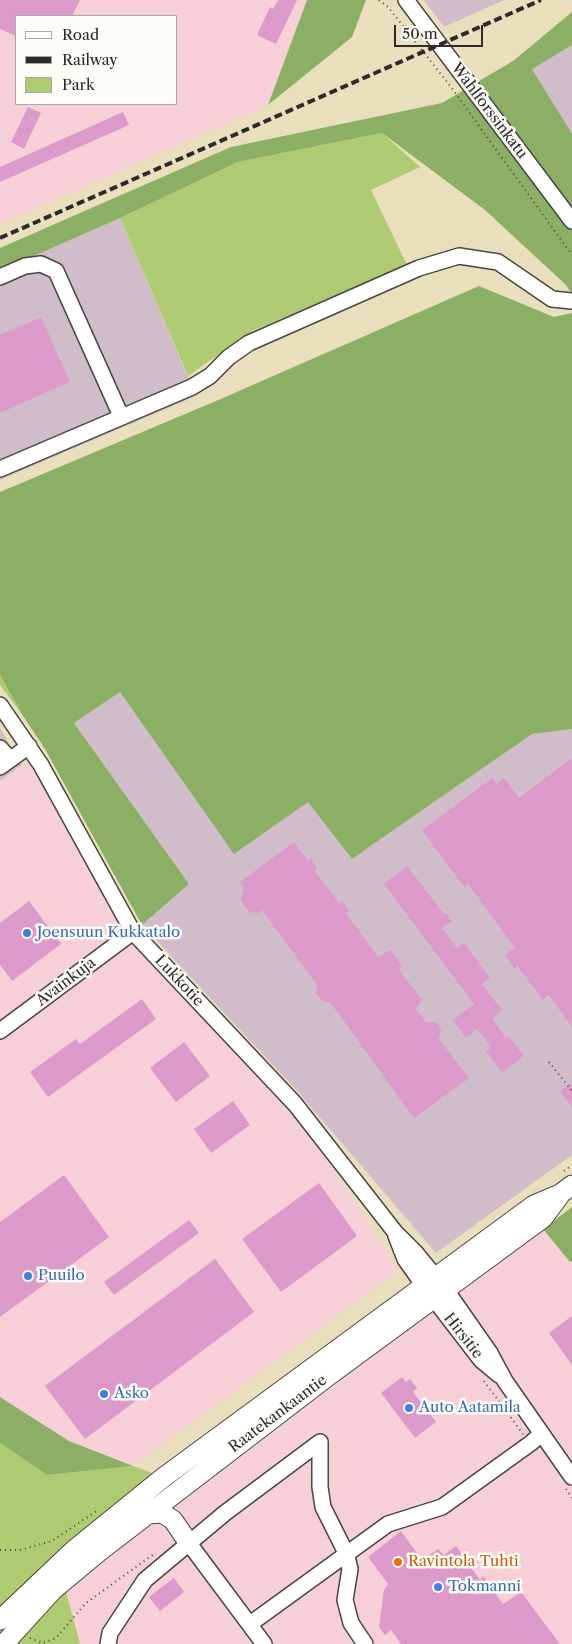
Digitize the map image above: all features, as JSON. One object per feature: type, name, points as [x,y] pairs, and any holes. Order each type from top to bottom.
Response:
[{"type":"main road","name":"Raatekankaantie","points":[[0,1620],[74,1550],[164,1477],[435,1288],[543,1218],[566,1189]]},
{"type":"main road","name":"Raatekankaantie","points":[[4,1644],[52,1591],[100,1551],[327,1377],[435,1288]]},
{"type":"main road","points":[[148,1514],[162,1513],[173,1520],[188,1542]]},
{"type":"street","name":"Wahlforssinkatu","points":[[406,0],[572,221]]},
{"type":"street","points":[[0,469],[192,387],[210,376],[229,357],[249,343],[419,268],[460,256],[498,262],[552,299],[572,301]]},
{"type":"street","points":[[0,277],[25,266],[42,264],[56,271],[121,416]]},
{"type":"street","name":"Lukkotie","points":[[0,705],[46,774],[133,932],[295,1104],[395,1232],[405,1259],[435,1288]]},
{"type":"street","points":[[3,758],[29,746]]},
{"type":"street","name":"Avainkuja","points":[[0,1031],[133,932]]},
{"type":"street","name":"Hirsitie","points":[[435,1288],[481,1360],[505,1381],[536,1439],[566,1480]]},
{"type":"street","points":[[250,1624],[388,1524],[442,1507],[536,1439]]},
{"type":"street","points":[[108,1644],[110,1633],[145,1580],[188,1542],[320,1442],[320,1487],[323,1507],[346,1554],[350,1570],[345,1600],[351,1623],[365,1644]]},
{"type":"street","points":[[188,1542],[264,1644]]},
{"type":"path","points":[[379,0],[388,7],[451,88],[572,255]]},
{"type":"path","points":[[549,1062],[572,1091]]},
{"type":"path","points":[[483,1380],[536,1439]]},
{"type":"path","points":[[566,1480],[572,1498]]},
{"type":"path","points":[[0,1550],[20,1550],[52,1541],[68,1531]]},
{"type":"path","points":[[26,1634],[43,1643],[56,1638],[86,1603],[160,1550]]},
{"type":"shaded area","points":[[0,0],[307,0],[268,105],[0,224]]},
{"type":"shaded area","points":[[424,0],[504,0],[444,27]]},
{"type":"shaded area","points":[[572,38],[572,176],[505,83]]},
{"type":"shaded area","points":[[120,218],[196,396],[0,480],[0,271]]},
{"type":"shaded area","points":[[121,691],[234,853],[308,801],[352,859],[532,734],[572,729],[572,1155],[436,1253],[298,1092],[142,925],[189,884],[74,723]]},
{"type":"shaded area","points":[[0,728],[22,765],[0,781]]},
{"type":"shaded area","points":[[31,759],[120,929],[306,1128],[399,1270],[133,1466],[69,1441],[0,1397],[0,782]]},
{"type":"shaded area","points":[[543,1229],[570,1262],[572,1261],[572,1644],[80,1644],[66,1591],[447,1299]]},
{"type":"green space","points":[[307,0],[366,0],[352,37],[268,105]]},
{"type":"green space","points":[[572,12],[572,45],[532,69],[572,134],[572,294],[565,284],[485,210],[382,133],[238,162],[120,218],[0,271],[0,248],[231,147],[442,103],[513,61]]},
{"type":"green space","points":[[382,133],[420,167],[371,190],[407,265],[252,331],[188,376],[120,218],[238,162]]},
{"type":"green space","points":[[479,286],[554,317],[572,313],[572,729],[532,734],[352,859],[308,802],[234,854],[120,692],[74,723],[189,884],[142,925],[45,749],[23,716],[0,675],[0,492],[216,401]]},
{"type":"green space","points":[[0,675],[23,716],[0,685]]},
{"type":"green space","points":[[572,1207],[572,1261],[570,1262],[543,1229]]},
{"type":"green space","points":[[0,1397],[69,1441],[133,1466],[47,1475],[0,1443]]},
{"type":"green space","points":[[0,1443],[47,1475],[133,1466],[155,1474],[60,1549],[66,1591],[80,1644],[0,1644]]},
{"type":"building","points":[[0,0],[80,0],[72,15],[15,15],[15,36],[0,29]]},
{"type":"building","points":[[278,0],[297,0],[276,44],[257,35],[270,7],[273,9]]},
{"type":"building","points":[[28,107],[41,113],[24,149],[11,142]]},
{"type":"building","points":[[123,112],[129,125],[0,182],[0,167]]},
{"type":"building","points":[[41,317],[70,382],[0,413],[0,335]]},
{"type":"building","points":[[572,758],[572,1027],[549,995],[543,1000],[517,966],[514,968],[505,955],[515,948],[468,884],[464,887],[422,830],[492,778],[496,784],[504,778],[519,798]]},
{"type":"building","points":[[294,842],[308,861],[311,858],[317,868],[314,870],[339,903],[342,901],[349,911],[346,913],[378,957],[390,950],[402,966],[399,970],[422,1000],[416,1009],[426,1022],[436,1022],[441,1030],[439,1039],[469,1078],[414,1118],[330,1002],[322,1001],[316,993],[317,985],[262,910],[258,913],[249,912],[241,900],[244,887],[240,882]]},
{"type":"building","points":[[407,866],[444,914],[446,913],[452,921],[442,928],[457,948],[464,943],[490,978],[482,984],[502,1010],[492,1018],[506,1038],[508,1036],[524,1056],[502,1073],[486,1051],[491,1047],[477,1029],[466,1038],[453,1020],[474,1004],[384,884]]},
{"type":"building","name":"Joensuun Kukkatalo","points":[[29,901],[61,944],[12,981],[0,965],[0,923]]},
{"type":"building","points":[[142,999],[156,1019],[48,1097],[30,1072],[76,1039],[80,1044]]},
{"type":"building","points":[[184,1042],[210,1076],[176,1102],[150,1068]]},
{"type":"building","points":[[572,1083],[572,1107],[560,1091]]},
{"type":"building","points":[[233,1101],[250,1125],[211,1153],[194,1129]]},
{"type":"building","name":"Puuilo","points":[[64,1175],[109,1237],[0,1317],[0,1222]]},
{"type":"building","points":[[319,1183],[357,1236],[281,1292],[242,1239]]},
{"type":"building","points":[[189,1220],[199,1233],[114,1295],[104,1282]]},
{"type":"building","points":[[215,1259],[254,1312],[85,1439],[45,1386]]},
{"type":"building","points":[[572,1316],[572,1365],[549,1333]]},
{"type":"building","name":"Auto Aatamila","points":[[402,1377],[406,1382],[410,1379],[417,1388],[413,1392],[436,1422],[415,1438],[381,1393]]},
{"type":"building","name":"Tokmanni","points":[[401,1531],[422,1560],[438,1549],[444,1555],[456,1546],[480,1580],[483,1576],[503,1604],[521,1592],[560,1644],[401,1644],[391,1630],[385,1635],[379,1627],[384,1590],[388,1584],[368,1557]]},
{"type":"building","points":[[174,1578],[184,1592],[160,1611],[149,1597]]},
{"type":"railway","points":[[0,238],[541,0]]},
{"type":"place","name":"Joensuun Kukkatalo","points":[[27,933]]},
{"type":"place","name":"Puuilo","points":[[28,1276]]},
{"type":"place","name":"Asko","points":[[104,1394]]},
{"type":"place","name":"Auto Aatamila","points":[[409,1408]]},
{"type":"place","name":"Ravintola Tuhti","points":[[398,1562]]},
{"type":"place","name":"Tokmanni","points":[[438,1587]]}]
